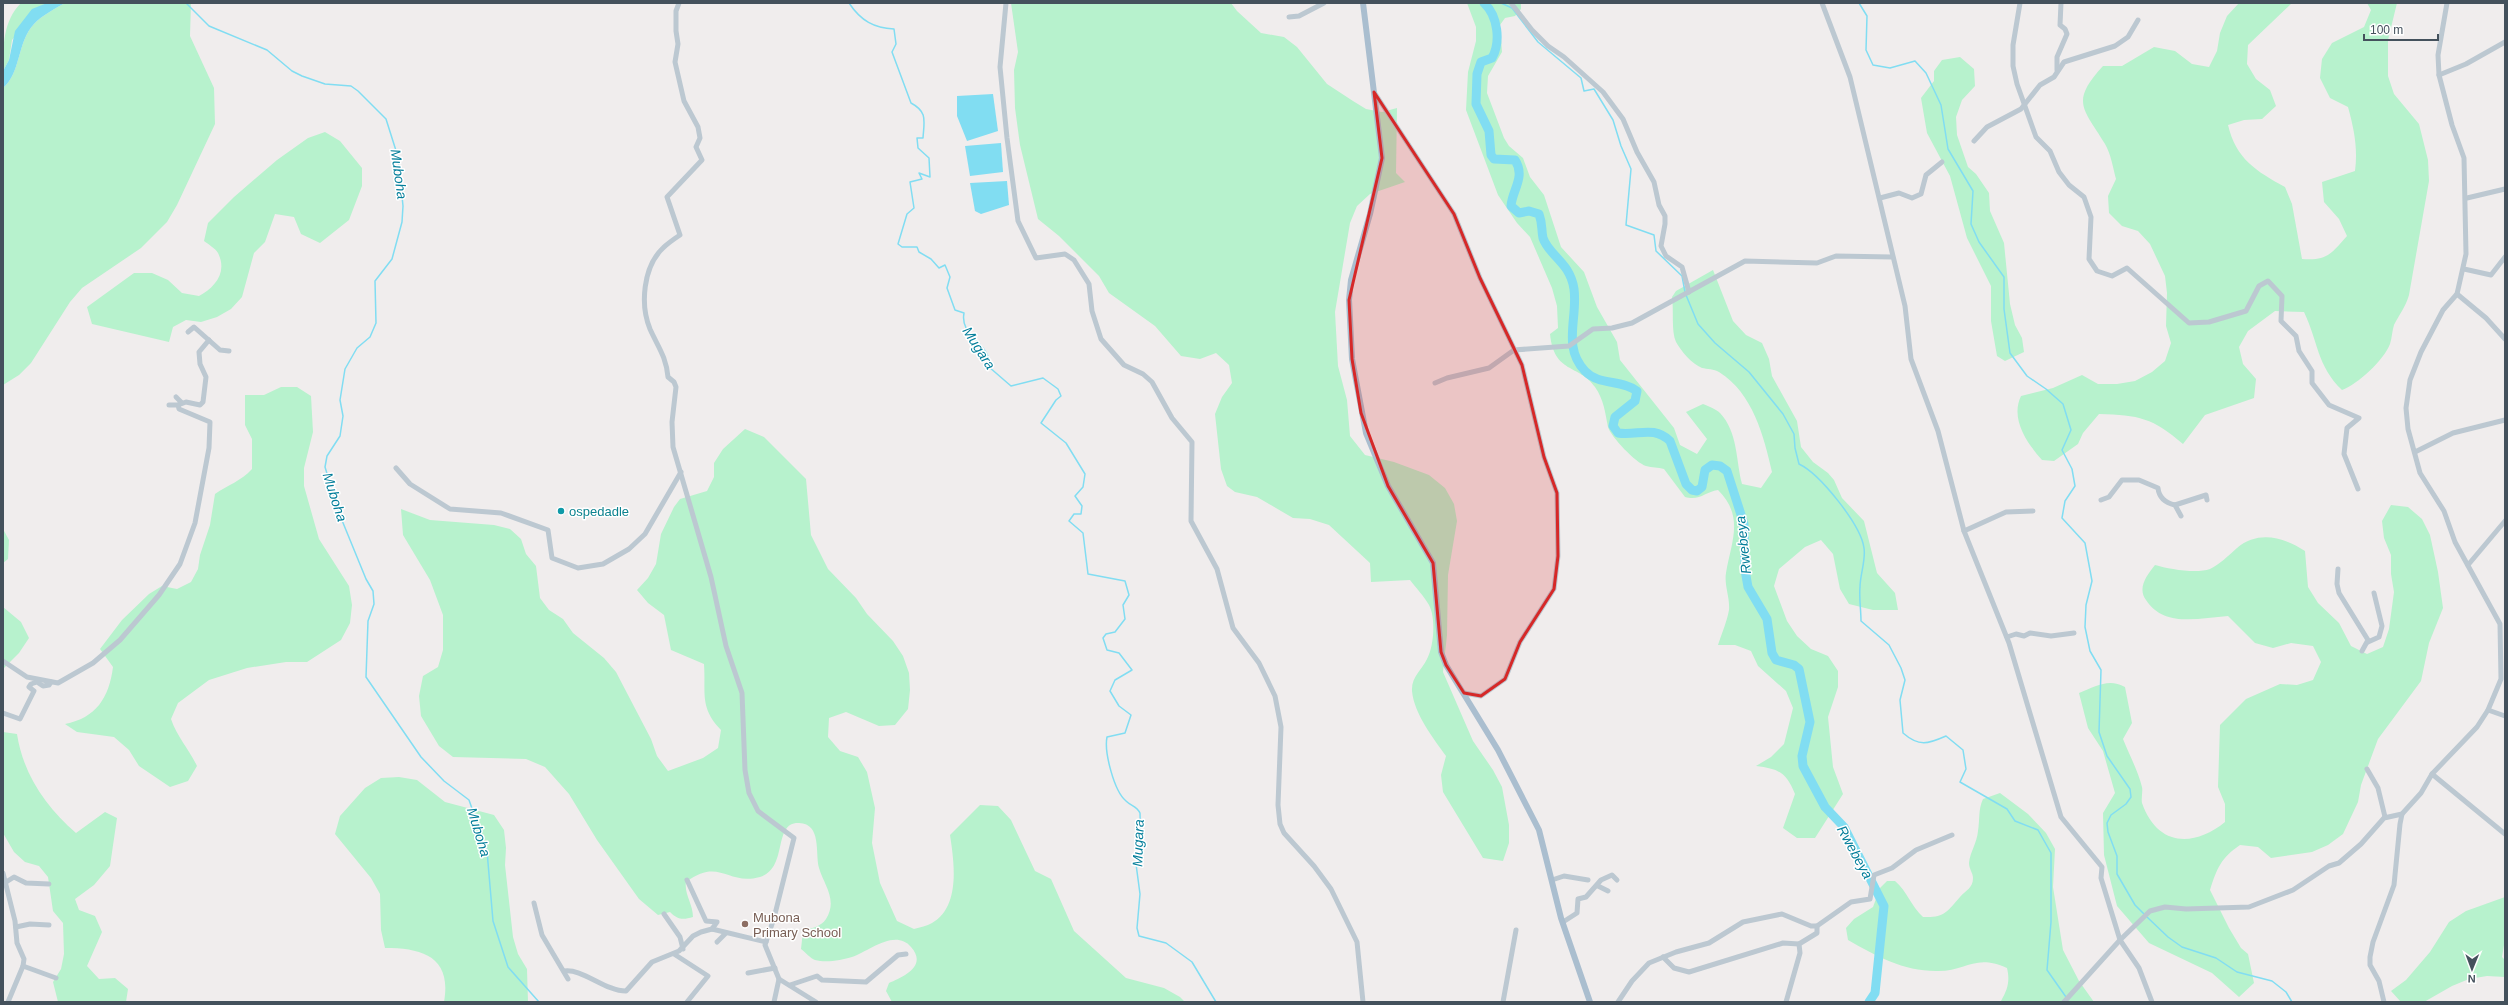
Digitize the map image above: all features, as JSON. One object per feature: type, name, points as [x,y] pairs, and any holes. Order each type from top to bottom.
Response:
[{"type":"main road","points":[[1363,3],[1382,158],[1370,214],[1352,280],[1349,300],[1352,359],[1366,433],[1388,486],[1433,563],[1442,652],[1446,665],[1498,750],[1534,819],[1544,844],[1563,922],[1588,1000]]},
{"type":"street","points":[[679,3],[676,11],[676,31],[678,44],[675,62],[684,100],[698,127],[700,138],[696,147],[702,160],[668,197],[680,235],[662,249],[648,276],[644,306],[650,329],[666,360],[668,376],[674,382],[676,387],[672,435],[711,577],[726,646],[742,693],[745,770],[749,793],[758,811],[794,838],[766,942],[766,949],[775,968],[778,979],[774,1002]]},
{"type":"street","points":[[1006,3],[1001,83],[1018,222],[1036,258],[1065,254],[1074,260],[1089,284],[1092,311],[1101,339],[1124,366],[1143,374],[1152,382],[1172,418],[1192,442],[1190,521],[1217,569],[1233,628],[1260,663],[1275,696],[1281,727],[1278,805],[1280,824],[1284,833],[1314,866],[1331,889],[1357,942],[1363,1002]]},
{"type":"street","points":[[1289,18],[1300,16],[1324,3]]},
{"type":"street","points":[[1511,3],[1532,30],[1548,46],[1564,57],[1604,92],[1623,119],[1637,152],[1654,182],[1657,199],[1665,216],[1661,246],[1666,256],[1682,267],[1689,292]]},
{"type":"street","points":[[1822,3],[1850,77],[1905,306],[1911,359],[1938,432],[1964,531],[2007,637],[2061,817],[2102,866],[2101,878],[2120,940],[2139,968],[2152,1002]]},
{"type":"street","points":[[2020,3],[2013,66],[2024,106],[2036,137],[2050,151],[2059,172],[2069,185],[2084,197],[2091,217],[2089,259],[2097,271],[2112,276],[2127,268],[2190,324],[2209,322],[2246,311],[2259,286],[2268,281],[2282,296],[2281,321],[2296,336],[2299,351],[2312,371],[2312,382],[2329,405],[2359,418],[2347,428],[2344,454],[2358,489]]},
{"type":"street","points":[[2056,73],[2057,57],[2067,34],[2065,29],[2060,25],[2061,3]]},
{"type":"street","points":[[2384,1002],[2379,981],[2370,965],[2370,958],[2373,942],[2394,885],[2402,814],[2421,794],[2432,774],[2477,727],[2488,710],[2503,678],[2500,624],[2456,542],[2440,505],[2420,473],[2408,429],[2406,408],[2410,380],[2421,352],[2443,310],[2457,294],[2464,269],[2466,254],[2467,198],[2464,158],[2452,125],[2439,75],[2438,55],[2447,3]]},
{"type":"street","points":[[1974,141],[1987,127],[2024,106],[2040,85],[2056,73],[2064,62],[2115,46],[2128,37],[2138,20]]},
{"type":"street","points":[[2439,75],[2466,64],[2505,42]]},
{"type":"street","points":[[1374,92],[1454,214],[1480,278],[1522,365],[1544,457],[1557,493],[1556,581],[1547,602],[1514,654],[1505,679],[1481,696],[1464,693]]},
{"type":"street","points":[[1880,198],[1899,193],[1912,198],[1921,194],[1926,175],[1942,162]]},
{"type":"street","points":[[2467,198],[2505,189]]},
{"type":"street","points":[[1435,383],[1447,378],[1489,368],[1514,350],[1569,346],[1590,330],[1632,324],[1747,260],[1817,263],[1836,256],[1892,257]]},
{"type":"street","points":[[2464,269],[2491,275],[2505,257]]},
{"type":"street","points":[[2457,294],[2486,318],[2505,339]]},
{"type":"street","points":[[188,332],[194,327],[220,350],[229,351]]},
{"type":"street","points":[[168,405],[200,405],[202,402],[206,377],[200,364],[199,352],[208,340]]},
{"type":"street","points":[[3,661],[27,677],[58,683],[79,671],[120,640],[159,595],[180,564],[195,523],[209,448],[210,422],[179,409],[179,404],[176,397]]},
{"type":"street","points":[[2415,452],[2453,433],[2505,420]]},
{"type":"street","points":[[396,468],[410,484],[450,509],[501,513],[548,530],[552,558],[578,568],[603,564],[629,549],[645,534],[681,472]]},
{"type":"street","points":[[2101,500],[2109,498],[2122,480],[2139,480],[2158,488],[2159,494],[2168,503],[2175,505],[2206,494],[2207,500]]},
{"type":"street","points":[[2175,505],[2181,516]]},
{"type":"street","points":[[1964,531],[2006,512],[2033,511]]},
{"type":"street","points":[[2468,564],[2505,521]]},
{"type":"street","points":[[2338,570],[2337,584],[2339,593],[2368,642]]},
{"type":"street","points":[[2362,651],[2368,642],[2379,637],[2382,626],[2374,592]]},
{"type":"street","points":[[2007,637],[2016,634],[2024,636],[2030,633],[2051,636],[2074,633]]},
{"type":"street","points":[[3,713],[20,719],[34,691],[30,687],[31,684],[37,682],[43,686],[50,685],[51,682]]},
{"type":"street","points":[[2488,710],[2505,716]]},
{"type":"street","points":[[2367,769],[2378,788],[2385,817]]},
{"type":"street","points":[[2432,774],[2505,834]]},
{"type":"street","points":[[2064,1002],[2120,940],[2150,911],[2158,909],[2249,907],[2293,890],[2329,866],[2339,863],[2385,817],[2402,814]]},
{"type":"street","points":[[1618,1002],[1640,971],[1649,963],[1709,943],[1743,922],[1762,917],[1782,914],[1811,926],[1816,926],[1851,902],[1870,899],[1874,875],[1892,868],[1916,850],[1952,835]]},
{"type":"street","points":[[3,873],[4,883],[16,927],[18,943],[24,959],[23,966],[8,1002]]},
{"type":"street","points":[[1563,922],[1577,913],[1578,899],[1586,897],[1594,887],[1598,886],[1601,880],[1612,875],[1617,880]]},
{"type":"street","points":[[1552,880],[1564,876],[1588,880]]},
{"type":"street","points":[[4,883],[14,877],[26,882],[49,884]]},
{"type":"street","points":[[564,971],[570,970],[598,983],[626,991],[652,962],[674,954],[683,949],[693,936],[712,929],[717,922],[706,922],[687,880]]},
{"type":"street","points":[[1598,886],[1608,891]]},
{"type":"street","points":[[534,903],[542,934],[568,979]]},
{"type":"street","points":[[664,914],[680,937],[683,949]]},
{"type":"street","points":[[16,927],[30,924],[50,925]]},
{"type":"street","points":[[1664,957],[1674,968],[1688,972],[1782,943],[1799,944],[1817,933],[1816,926]]},
{"type":"street","points":[[712,929],[766,942]]},
{"type":"street","points":[[1503,1002],[1516,930]]},
{"type":"street","points":[[717,942],[726,933]]},
{"type":"street","points":[[1786,1002],[1800,953],[1799,944]]},
{"type":"street","points":[[674,954],[708,976],[687,1002]]},
{"type":"street","points":[[790,985],[817,976],[822,980],[866,982],[898,955],[906,954]]},
{"type":"street","points":[[23,966],[56,978]]},
{"type":"street","points":[[748,973],[775,968]]},
{"type":"street","points":[[778,979],[816,1002]]},
{"type":"highlighted area","points":[[1374,92],[1454,214],[1480,278],[1522,365],[1544,457],[1557,493],[1558,556],[1554,589],[1520,642],[1505,679],[1481,696],[1464,693],[1446,665],[1441,652],[1433,563],[1388,486],[1361,413],[1352,359],[1349,300],[1382,158]]},
{"type":"green space","points":[[21,3],[47,3],[41,6],[12,40],[9,60],[3,71],[3,52],[7,26],[15,10]]},
{"type":"green space","points":[[65,3],[191,3],[190,36],[214,88],[215,124],[177,205],[167,222],[141,248],[82,288],[70,302],[31,363],[19,375],[3,385],[3,88],[9,82],[13,74],[21,48],[34,24],[49,12]]},
{"type":"green space","points":[[1011,3],[1231,3],[1237,11],[1261,33],[1284,37],[1297,47],[1327,84],[1353,101],[1366,109],[1382,112],[1397,108],[1396,173],[1405,182],[1370,194],[1357,206],[1350,223],[1335,312],[1338,366],[1347,400],[1350,436],[1365,455],[1394,462],[1429,475],[1445,488],[1454,504],[1457,521],[1448,575],[1447,635],[1443,672],[1473,741],[1493,770],[1502,787],[1509,825],[1509,843],[1503,861],[1483,858],[1443,792],[1441,775],[1446,756],[1425,726],[1416,708],[1412,691],[1413,682],[1427,659],[1433,640],[1433,617],[1425,598],[1410,580],[1371,582],[1370,563],[1329,525],[1310,519],[1293,518],[1257,497],[1235,492],[1227,486],[1221,469],[1215,414],[1222,397],[1232,383],[1229,365],[1216,353],[1200,359],[1181,356],[1155,326],[1109,293],[1099,276],[1059,236],[1038,219],[1020,145],[1015,108],[1014,70],[1018,52]]},
{"type":"green space","points":[[1467,3],[1521,4],[1521,9],[1515,16],[1505,18],[1500,25],[1502,52],[1488,76],[1487,93],[1504,138],[1509,146],[1523,158],[1530,177],[1544,195],[1561,247],[1584,272],[1597,307],[1617,342],[1620,360],[1674,428],[1680,445],[1697,454],[1707,439],[1686,412],[1703,404],[1720,413],[1730,429],[1736,447],[1742,484],[1761,488],[1772,472],[1761,431],[1749,404],[1731,381],[1719,372],[1702,368],[1694,364],[1681,349],[1674,337],[1672,297],[1676,291],[1713,270],[1733,321],[1746,335],[1762,343],[1769,359],[1772,376],[1797,421],[1801,447],[1813,462],[1828,473],[1834,480],[1842,498],[1864,521],[1877,573],[1895,593],[1898,610],[1873,610],[1849,604],[1840,589],[1833,554],[1821,540],[1805,547],[1779,569],[1774,586],[1787,621],[1797,636],[1811,649],[1828,656],[1838,671],[1838,687],[1828,717],[1833,767],[1843,794],[1815,838],[1797,838],[1783,828],[1795,794],[1792,787],[1785,776],[1776,770],[1756,766],[1771,757],[1784,744],[1793,708],[1786,691],[1758,666],[1751,651],[1735,645],[1718,645],[1729,610],[1726,573],[1734,530],[1734,520],[1726,500],[1718,490],[1695,498],[1685,497],[1664,469],[1646,466],[1630,455],[1610,431],[1602,401],[1595,387],[1589,380],[1562,362],[1556,356],[1552,347],[1550,334],[1558,328],[1557,306],[1552,288],[1530,237],[1517,223],[1498,195],[1466,110],[1468,72],[1476,41],[1476,27]]},
{"type":"green space","points":[[2239,3],[2292,3],[2248,45],[2247,64],[2256,79],[2270,90],[2276,106],[2262,119],[2244,120],[2228,125],[2236,147],[2249,163],[2285,187],[2292,204],[2302,259],[2317,259],[2332,252],[2347,236],[2339,219],[2324,202],[2322,182],[2355,171],[2356,163],[2355,139],[2348,107],[2330,98],[2320,78],[2322,59],[2332,43],[2364,27],[2371,10],[2367,3],[2397,3],[2388,40],[2388,76],[2394,94],[2419,124],[2428,160],[2429,181],[2409,295],[2394,325],[2390,344],[2382,357],[2370,371],[2355,383],[2342,390],[2327,372],[2304,312],[2275,311],[2248,331],[2239,347],[2243,364],[2256,379],[2254,398],[2205,415],[2183,444],[2163,428],[2154,423],[2125,415],[2099,414],[2083,433],[2078,444],[2054,461],[2042,460],[2026,438],[2019,422],[2018,405],[2021,396],[2053,388],[2082,375],[2098,384],[2117,384],[2135,381],[2152,372],[2165,361],[2171,343],[2166,326],[2167,293],[2165,276],[2150,244],[2138,231],[2122,226],[2109,213],[2108,196],[2116,179],[2107,148],[2091,122],[2083,105],[2083,97],[2086,88],[2103,66],[2122,66],[2154,47],[2175,51],[2192,64],[2209,67],[2217,51],[2220,33],[2227,16]]},
{"type":"green space","points":[[1960,57],[1974,69],[1975,86],[1962,100],[1956,117],[1957,135],[1968,167],[1976,174],[1989,193],[1990,211],[2004,243],[2010,304],[2015,325],[2022,338],[2024,352],[2005,361],[1997,356],[1991,321],[1991,286],[1967,238],[1950,176],[1927,133],[1921,98],[1934,81],[1934,71],[1942,60]]},
{"type":"green space","points":[[325,132],[340,141],[362,168],[362,186],[349,220],[320,243],[301,234],[294,217],[275,214],[265,242],[254,253],[242,297],[231,309],[217,317],[201,322],[186,320],[173,327],[169,342],[92,324],[87,307],[134,273],[152,273],[168,280],[182,293],[199,296],[210,289],[218,279],[221,260],[217,251],[204,241],[208,223],[234,197],[277,160],[308,138]]},
{"type":"green space","points":[[281,387],[297,387],[311,396],[313,432],[304,468],[304,486],[319,539],[349,586],[352,605],[350,623],[341,640],[307,662],[286,662],[247,668],[209,680],[178,703],[171,719],[176,732],[197,766],[188,781],[170,787],[139,766],[129,750],[114,737],[77,732],[65,724],[76,721],[93,712],[104,697],[111,678],[113,667],[100,649],[122,620],[149,594],[162,586],[177,589],[191,582],[198,569],[200,555],[210,525],[215,494],[239,480],[252,469],[252,439],[245,425],[245,395],[264,395]]},
{"type":"green space","points":[[745,429],[764,437],[806,479],[811,535],[828,569],[856,598],[867,614],[893,641],[903,656],[909,673],[910,690],[908,709],[895,725],[879,726],[846,712],[829,718],[828,737],[840,751],[858,757],[867,772],[875,808],[872,843],[880,883],[897,921],[914,929],[932,923],[941,915],[948,906],[953,883],[954,870],[950,835],[980,805],[998,806],[1011,820],[1035,871],[1051,879],[1074,931],[1126,978],[1164,988],[1180,997],[1185,1002],[892,1002],[886,991],[889,983],[901,978],[912,970],[917,960],[916,954],[905,942],[890,940],[852,957],[829,961],[819,961],[813,959],[801,949],[803,931],[816,927],[824,922],[831,905],[829,893],[819,868],[816,840],[811,828],[806,825],[799,823],[791,825],[786,830],[782,837],[775,865],[769,872],[760,877],[749,879],[716,872],[707,872],[698,875],[686,882],[686,891],[692,908],[693,917],[681,919],[670,912],[658,915],[639,899],[597,840],[569,794],[545,767],[526,759],[453,757],[439,746],[421,716],[419,696],[423,676],[438,667],[443,650],[443,615],[430,580],[403,535],[401,509],[430,520],[494,525],[510,529],[521,539],[526,554],[536,566],[540,598],[549,610],[563,619],[573,633],[604,658],[616,672],[651,739],[657,756],[668,771],[703,758],[718,748],[721,730],[714,722],[706,707],[704,692],[704,664],[671,650],[664,615],[648,603],[637,590],[648,578],[656,564],[661,534],[674,507],[680,499],[707,491],[714,477],[714,463],[723,449]]},
{"type":"green space","points":[[2391,505],[2408,507],[2422,519],[2430,535],[2438,572],[2443,608],[2429,643],[2421,681],[2378,739],[2361,785],[2358,802],[2343,834],[2328,845],[2312,852],[2271,858],[2258,847],[2240,845],[2228,854],[2220,864],[2210,890],[2229,928],[2241,948],[2248,954],[2254,983],[2239,997],[2212,973],[2149,943],[2117,906],[2104,855],[2103,813],[2115,793],[2103,751],[2088,728],[2079,693],[2108,683],[2119,684],[2125,687],[2132,723],[2123,739],[2140,781],[2142,789],[2142,803],[2149,817],[2157,828],[2166,835],[2189,839],[2201,836],[2213,830],[2225,822],[2225,804],[2218,787],[2220,725],[2246,699],[2280,684],[2297,685],[2313,680],[2321,662],[2313,646],[2291,643],[2273,648],[2255,643],[2228,616],[2183,619],[2162,615],[2154,609],[2143,595],[2142,591],[2146,577],[2155,565],[2190,571],[2210,569],[2245,542],[2262,537],[2280,539],[2305,551],[2308,587],[2318,603],[2339,623],[2351,646],[2367,654],[2383,647],[2389,629],[2394,592],[2391,574],[2391,555],[2384,538],[2382,521]]},
{"type":"green space","points":[[3,529],[9,540],[8,559],[3,563]]},
{"type":"green space","points":[[3,607],[21,622],[29,638],[19,653],[3,669]]},
{"type":"green space","points":[[3,732],[17,734],[20,749],[30,776],[46,801],[76,833],[105,812],[117,818],[110,866],[94,885],[75,899],[79,910],[95,916],[102,932],[87,966],[99,979],[115,978],[128,989],[126,1002],[58,1002],[53,982],[61,969],[64,954],[63,923],[53,911],[48,877],[39,866],[25,862],[14,852],[3,833]]},
{"type":"green space","points":[[399,777],[417,780],[445,802],[494,815],[504,830],[506,848],[505,865],[513,937],[518,954],[527,969],[528,1002],[444,1002],[444,975],[439,965],[432,958],[411,950],[385,948],[381,930],[380,894],[371,878],[335,834],[340,816],[365,788],[381,778]]},
{"type":"green space","points":[[2000,793],[2028,814],[2046,833],[2055,849],[2053,887],[2063,950],[2079,981],[2094,1002],[1998,1002],[2001,1001],[2007,989],[2007,968],[1986,962],[1970,964],[1946,971],[1912,968],[1890,962],[1848,940],[1846,928],[1854,919],[1873,907],[1880,888],[1887,881],[1895,881],[1899,885],[1923,917],[1941,915],[1948,910],[1969,889],[1973,881],[1969,863],[1979,827],[1981,803],[1983,799]]},
{"type":"green space","points":[[2505,897],[2505,939],[2502,957],[2505,960],[2505,977],[2487,976],[2469,979],[2452,986],[2424,1002],[2401,1002],[2391,991],[2406,980],[2430,952],[2449,922],[2466,911]]},
{"type":"water","points":[[47,3],[65,3],[49,12],[34,24],[21,48],[13,74],[9,82],[3,88],[3,71],[9,60],[15,31],[32,9]]},
{"type":"water","points":[[993,94],[998,131],[967,141],[957,116],[957,96]]},
{"type":"water","points":[[1001,143],[1003,172],[970,176],[965,146]]},
{"type":"water","points":[[1007,181],[1009,205],[981,214],[975,211],[970,183]]},
{"type":"waterway","name":"Muboha","points":[[186,3],[209,26],[267,50],[292,71],[325,84],[351,86],[386,119],[398,157],[403,206],[402,222],[392,259],[375,281],[376,323],[370,337],[357,348],[345,369],[340,400],[343,416],[340,436],[327,456],[325,467],[339,513],[366,579],[373,591],[374,604],[368,621],[366,677],[421,757],[444,781],[469,800],[487,851],[493,921],[508,967],[539,1002]]},
{"type":"waterway","name":"Mugara","points":[[849,3],[858,15],[868,22],[880,27],[894,29],[896,44],[892,52],[911,103],[920,110],[924,118],[923,138],[917,138],[918,148],[929,158],[930,177],[919,173],[922,179],[910,182],[914,208],[907,214],[898,244],[902,247],[917,247],[919,252],[931,259],[939,268],[945,265],[950,277],[947,288],[955,310],[964,313],[964,324],[986,352],[990,361],[989,367],[1011,386],[1043,378],[1058,389],[1061,396],[1056,400],[1041,423],[1066,443],[1085,474],[1083,487],[1075,496],[1082,506],[1081,514],[1074,514],[1069,521],[1083,533],[1088,574],[1125,581],[1129,595],[1123,605],[1125,619],[1115,632],[1106,634],[1103,638],[1107,650],[1119,653],[1132,670],[1115,680],[1110,691],[1119,706],[1131,715],[1125,733],[1107,737],[1106,744],[1111,771],[1118,789],[1126,801],[1140,813],[1141,850],[1136,864],[1140,894],[1137,928],[1139,936],[1166,943],[1192,962],[1216,1002]]},
{"type":"waterway","name":"Rwebeya","points":[[1484,3],[1489,8],[1495,22],[1497,29],[1497,44],[1492,58],[1481,62],[1477,74],[1476,104],[1489,131],[1491,155],[1494,159],[1515,160],[1518,166],[1519,178],[1511,206],[1519,213],[1529,211],[1539,214],[1543,238],[1550,250],[1564,266],[1572,280],[1575,300],[1572,342],[1578,362],[1585,371],[1597,379],[1631,387],[1637,391],[1635,401],[1615,417],[1613,426],[1618,433],[1625,434],[1651,432],[1664,436],[1670,441],[1686,484],[1692,490],[1697,491],[1702,487],[1705,470],[1712,465],[1720,466],[1727,471],[1744,524],[1745,570],[1748,587],[1767,619],[1772,653],[1776,660],[1794,665],[1799,669],[1810,722],[1802,756],[1803,766],[1825,807],[1844,827],[1884,906],[1875,993],[1869,1002]]},
{"type":"waterway","points":[[1501,3],[1512,8],[1538,42],[1581,78],[1584,91],[1594,89],[1613,120],[1621,146],[1631,169],[1626,225],[1654,235],[1656,251],[1682,276],[1685,292]]},
{"type":"waterway","points":[[1859,3],[1867,16],[1866,50],[1873,65],[1890,68],[1915,61],[1926,73],[1941,105],[1948,149],[1973,191],[1971,224],[1979,242],[2004,277],[2004,309],[2010,353],[2027,376],[2046,389],[2063,404],[2071,430],[2062,450],[2072,469],[2075,486],[2065,501],[2062,518],[2085,543],[2092,581],[2086,605],[2085,627],[2090,651],[2101,670],[2099,732],[2107,756],[2130,789],[2131,797],[2126,804],[2111,815],[2107,823],[2108,832],[2117,856],[2117,874],[2135,905],[2144,914]]},
{"type":"waterway","points":[[1686,295],[1698,324],[1715,343],[1749,372],[1783,414],[1794,434],[1795,448],[1799,464],[1818,478],[1828,489],[1848,514],[1856,527],[1864,548],[1864,562],[1860,582],[1861,621],[1889,645],[1901,668],[1905,680],[1900,700],[1903,733],[1914,740],[1924,743],[1946,736],[1963,750],[1966,769],[1960,782],[2007,809],[2015,821],[2038,830],[2051,853],[2051,922],[2047,970],[2066,997]]},
{"type":"waterway","points":[[2147,917],[2168,937],[2182,947],[2216,958],[2237,972],[2272,981],[2286,992],[2292,1002]]},
{"type":"place","name":"ospedadle","points":[[561,511]]},
{"type":"place","name":"Mubona Primary School","points":[[745,924]]}]
